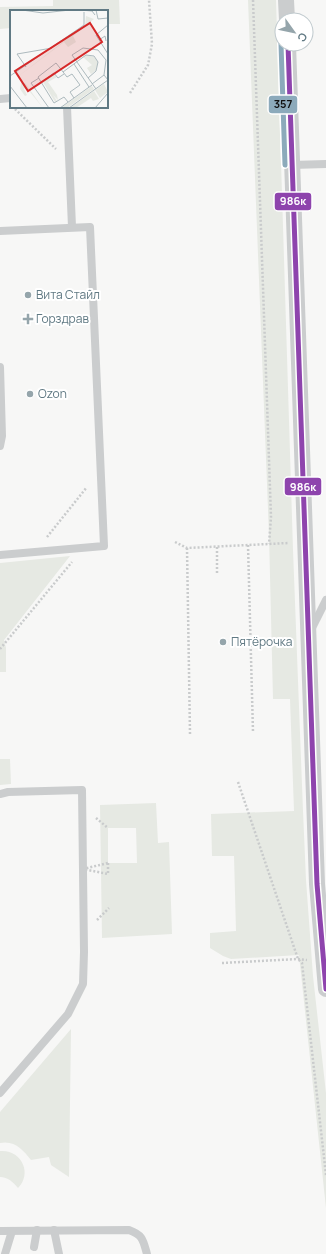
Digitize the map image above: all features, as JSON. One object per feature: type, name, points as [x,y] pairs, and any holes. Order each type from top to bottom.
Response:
[{"type":"street","points":[[286,0],[287,12]]},
{"type":"street","points":[[288,52],[317,884],[326,989]]},
{"type":"lane","points":[[0,99],[10,98]]},
{"type":"lane","points":[[67,108],[72,227]]},
{"type":"lane","points":[[292,166],[326,164]]},
{"type":"lane","points":[[0,231],[90,227],[104,546],[0,555]]},
{"type":"lane","points":[[0,367],[2,436],[0,446]]},
{"type":"lane","points":[[309,634],[326,600]]},
{"type":"lane","points":[[0,794],[8,792],[82,790],[84,933],[82,984],[68,1014],[0,1093]]},
{"type":"lane","points":[[5,1254],[12,1230]]},
{"type":"lane","points":[[34,1247],[38,1230]]},
{"type":"lane","points":[[54,1230],[59,1254]]},
{"type":"lane","points":[[0,1231],[129,1230],[138,1233],[144,1240],[147,1254]]},
{"type":"path","points":[[130,93],[148,65],[152,44],[149,0]]},
{"type":"path","points":[[253,0],[271,517],[269,544]]},
{"type":"path","points":[[13,108],[69,162]]},
{"type":"path","points":[[35,552],[100,470]]},
{"type":"path","points":[[175,542],[187,548],[293,542]]},
{"type":"path","points":[[248,545],[253,732]]},
{"type":"path","points":[[217,547],[217,574]]},
{"type":"path","points":[[0,649],[84,548]]},
{"type":"path","points":[[187,548],[190,734]]},
{"type":"path","points":[[238,782],[298,959],[302,963],[326,1174]]},
{"type":"path","points":[[222,963],[298,959]]},
{"type":"shaded area","points":[[53,0],[119,0],[120,24],[108,24],[108,10],[10,10],[10,28],[0,29],[0,7],[53,6]]},
{"type":"shaded area","points":[[248,0],[276,0],[276,12],[274,12],[274,52],[278,52],[293,550],[303,811],[313,976],[326,1093],[326,1208],[299,955],[231,959],[210,948],[210,933],[236,931],[234,856],[212,856],[211,814],[294,811],[290,699],[273,699],[269,535]]},
{"type":"shaded area","points":[[70,556],[4,640],[6,648],[6,672],[0,672],[0,563]]},
{"type":"shaded area","points":[[0,759],[10,759],[11,784],[0,785]]},
{"type":"shaded area","points":[[156,803],[158,843],[169,842],[172,934],[102,938],[100,805]],"holes":[[[108,828],[136,828],[137,863],[108,863]]]},
{"type":"shaded area","points":[[71,1029],[69,1177],[51,1165],[49,1157],[31,1160],[22,1149],[14,1144],[5,1142],[0,1143],[0,1112]]},
{"type":"shaded area","points":[[0,1151],[7,1151],[14,1154],[22,1163],[24,1176],[18,1188],[10,1180],[0,1177]]},
{"type":"transit line","name":"357","points":[[281,52],[285,165]]},
{"type":"transit line","name":"986к","points":[[288,52],[317,884],[326,989]]},
{"type":"place","name":"Вита Стайл","points":[[28,295]]},
{"type":"place","name":"Горздрав","points":[[28,319]]},
{"type":"place","name":"Ozon","points":[[30,394]]},
{"type":"place","name":"Пятёрочка","points":[[223,642]]}]
